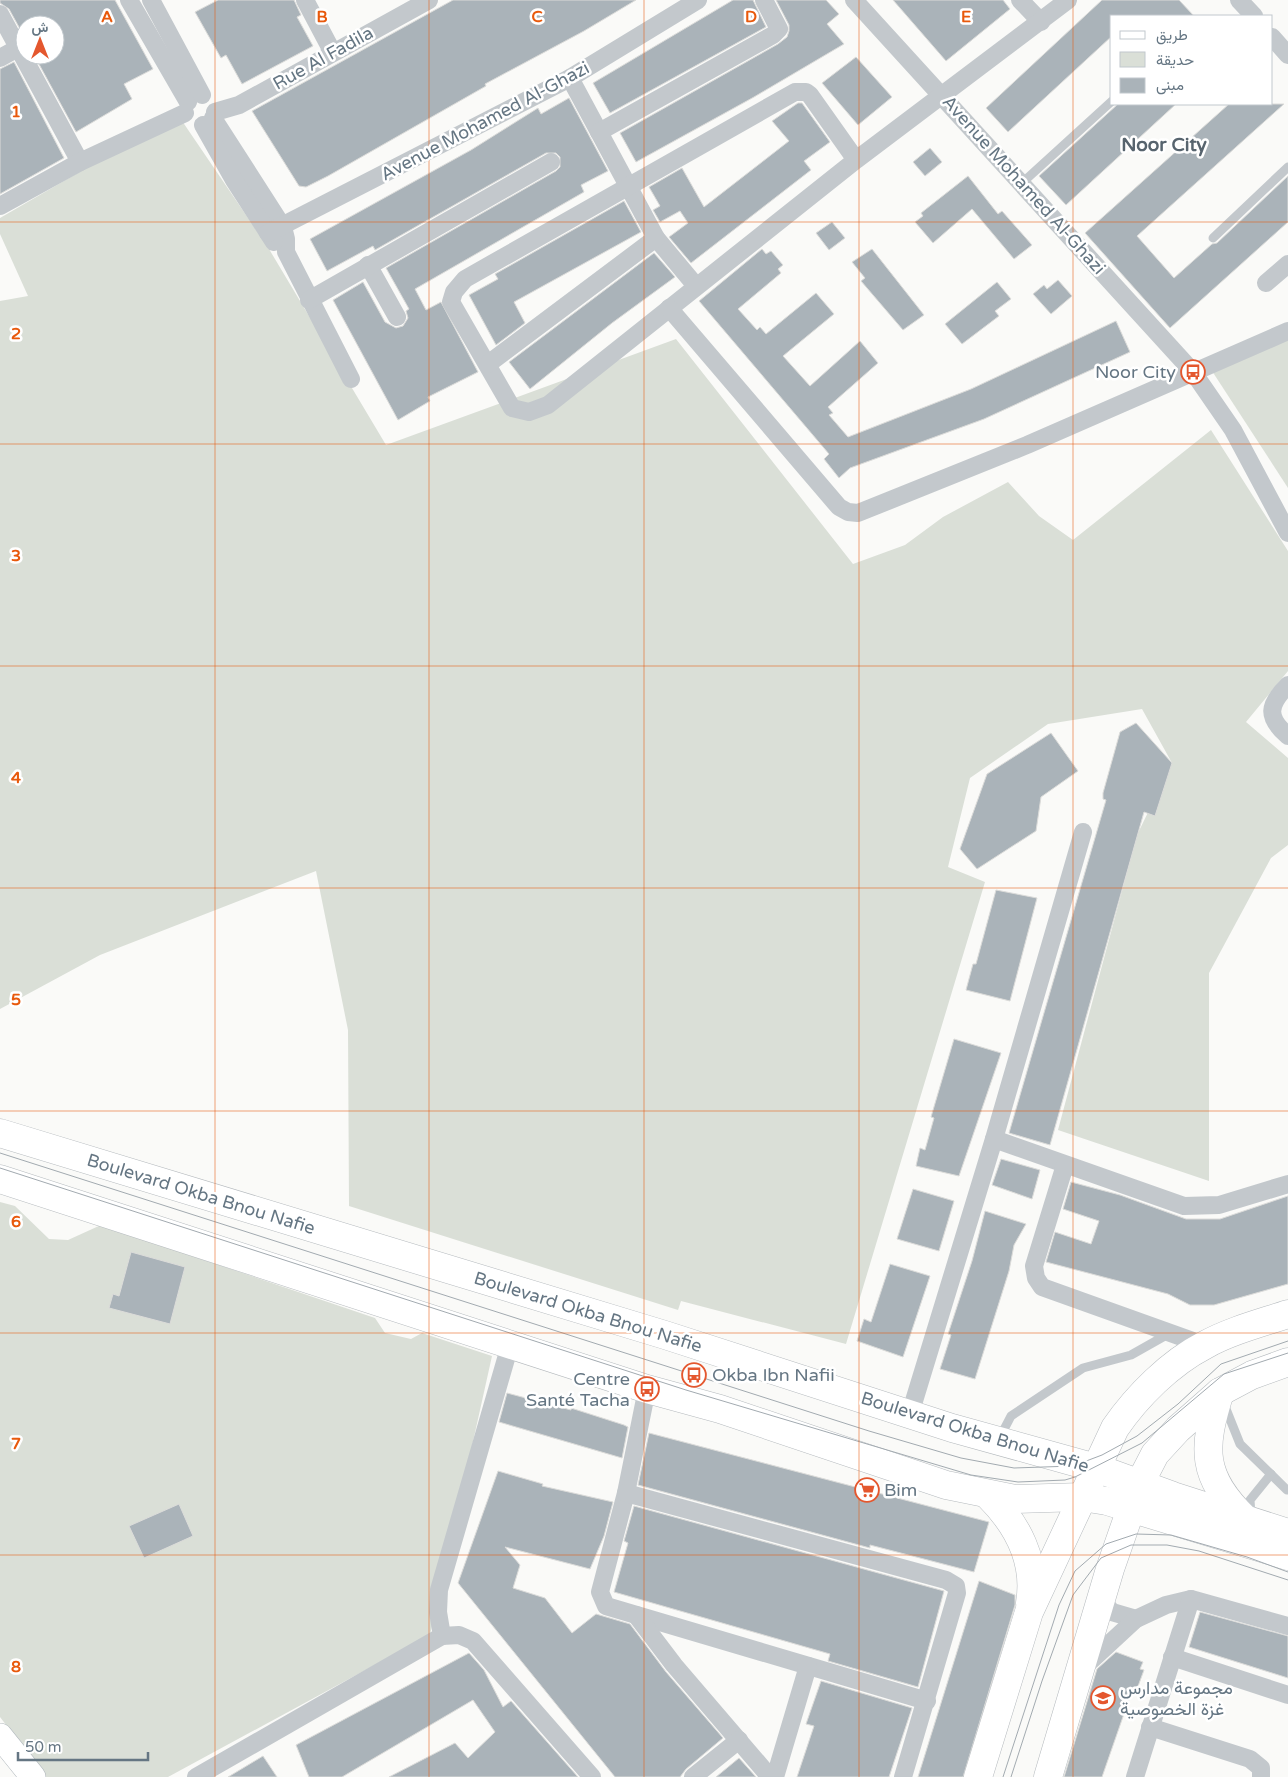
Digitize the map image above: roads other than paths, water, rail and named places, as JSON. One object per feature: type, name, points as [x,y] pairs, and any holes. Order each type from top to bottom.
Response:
[{"type":"main road","name":"Boulevard Okba Bnou Nafie","points":[[0,1133],[656,1332],[998,1441],[1096,1468],[1135,1495],[1288,1556]]},
{"type":"main road","name":"Boulevard Okba Bnou Nafie","points":[[0,1179],[647,1389],[720,1410],[946,1485],[988,1495],[1039,1499],[1135,1495],[1288,1533]]},
{"type":"main road","points":[[978,1777],[1029,1612],[1115,1428],[1126,1411],[1169,1369],[1204,1345],[1288,1314]]},
{"type":"main road","points":[[1048,1777],[1101,1599],[1135,1495],[1155,1454],[1178,1429],[1220,1392],[1252,1374],[1288,1362]]},
{"type":"main road","points":[[1220,1392],[1208,1441],[1210,1463],[1215,1484],[1226,1501],[1249,1522]]},
{"type":"main road","points":[[1051,1456],[1063,1456],[1086,1450],[1107,1437],[1115,1428]]},
{"type":"main road","points":[[988,1495],[1004,1511],[1017,1529],[1026,1549],[1031,1570],[1032,1592],[1029,1612]]},
{"type":"main road","points":[[0,1736],[33,1777]]},
{"type":"street","points":[[129,0],[192,103]]},
{"type":"street","points":[[151,0],[192,103],[192,122],[210,118]]},
{"type":"street","points":[[305,0],[332,51]]},
{"type":"street","name":"Rue Al Fadila","points":[[210,118],[239,105],[332,51],[429,0]]},
{"type":"street","name":"Avenue Mohamed Al-Ghazi","points":[[275,230],[570,78],[698,0]]},
{"type":"street","points":[[599,132],[773,35],[779,29],[778,23],[764,0]]},
{"type":"street","name":"Avenue Mohamed Al-Ghazi","points":[[854,0],[943,95],[1209,392],[1233,430],[1288,533]]},
{"type":"street","points":[[1020,0],[1040,22]]},
{"type":"street","points":[[856,160],[810,95],[806,92],[795,92],[465,279],[457,286],[452,296],[452,302],[512,408],[529,412],[548,405],[563,395],[696,286],[856,160],[1068,0]]},
{"type":"street","points":[[1240,0],[1253,15]]},
{"type":"street","points":[[0,14],[15,42]]},
{"type":"street","points":[[1273,38],[1288,55]]},
{"type":"street","points":[[0,58],[15,50]]},
{"type":"street","points":[[27,65],[80,162]]},
{"type":"street","points":[[570,78],[656,238],[696,286]]},
{"type":"street","points":[[0,206],[192,103],[214,103],[210,118],[234,180],[275,230],[276,245],[286,252],[309,300],[352,379]]},
{"type":"street","points":[[309,300],[551,162]]},
{"type":"street","points":[[488,364],[656,238]]},
{"type":"street","points":[[1266,283],[1288,264]]},
{"type":"street","points":[[368,265],[397,317]]},
{"type":"street","points":[[669,308],[839,507],[848,512],[858,513],[992,459],[1288,330]]},
{"type":"street","points":[[1288,685],[1278,695],[1272,710],[1275,722],[1288,736]]},
{"type":"street","points":[[910,1414],[994,1140],[1083,832]]},
{"type":"street","points":[[994,1140],[1184,1206],[1219,1205],[1288,1184]]},
{"type":"street","points":[[1065,1165],[1034,1266],[1036,1278],[1042,1287],[1204,1345]]},
{"type":"street","points":[[442,1636],[438,1612],[439,1590],[510,1345]]},
{"type":"street","points":[[647,1389],[626,1493],[600,1592],[606,1606],[926,1701]]},
{"type":"street","points":[[626,1493],[946,1580],[956,1586],[957,1593],[903,1777]]},
{"type":"street","points":[[1101,1599],[1112,1612],[1136,1619]]},
{"type":"street","points":[[1135,1777],[1191,1599]]},
{"type":"street","points":[[1079,1672],[1136,1619],[1166,1605],[1191,1599],[1288,1626]]},
{"type":"street","points":[[636,1615],[674,1665],[770,1777]]},
{"type":"street","points":[[197,1777],[442,1636],[459,1635],[473,1640],[592,1777]]},
{"type":"street","points":[[1172,1657],[1288,1695]]},
{"type":"street","points":[[775,1777],[808,1666]]},
{"type":"street","points":[[1150,1727],[1250,1759],[1260,1768],[1261,1777]]},
{"type":"street","points":[[693,1777],[739,1740]]},
{"type":"lane","points":[[1022,183],[1110,103]]},
{"type":"lane","points":[[1213,238],[1288,167]]},
{"type":"lane","points":[[998,1441],[1010,1416],[1083,1368],[1131,1355],[1170,1333]]},
{"type":"lane","points":[[1220,1392],[1240,1444],[1287,1490]]},
{"type":"lane","points":[[1249,1522],[1250,1500],[1271,1474]]},
{"type":"tram line","points":[[0,1153],[869,1431],[961,1458],[1014,1468],[1073,1466],[1102,1455],[1137,1436],[1178,1404],[1221,1364],[1288,1341]]},
{"type":"tram line","points":[[0,1168],[686,1390],[971,1475],[1018,1482],[1065,1480],[1075,1477],[1142,1443],[1224,1374],[1288,1353]]},
{"type":"tram line","points":[[1003,1777],[1059,1605],[1075,1571],[1106,1544],[1136,1534],[1171,1535],[1247,1557],[1288,1572]]},
{"type":"tram line","points":[[1011,1777],[1042,1681],[1073,1595],[1101,1558],[1131,1545],[1167,1545],[1199,1551],[1288,1580]]},
{"type":"place","name":"Noor City","points":[[1193,372]]},
{"type":"place","name":"Okba Ibn Nafii","points":[[694,1375]]},
{"type":"place","name":"Centre Santé Tacha","points":[[647,1389]]},
{"type":"place","name":"Bim","points":[[867,1490]]},
{"type":"place","name":"مجموعة مدارس غزة الخصوصية","points":[[1103,1698]]},
{"type":"district","name":"Noor City","points":[[1164,144]]}]
